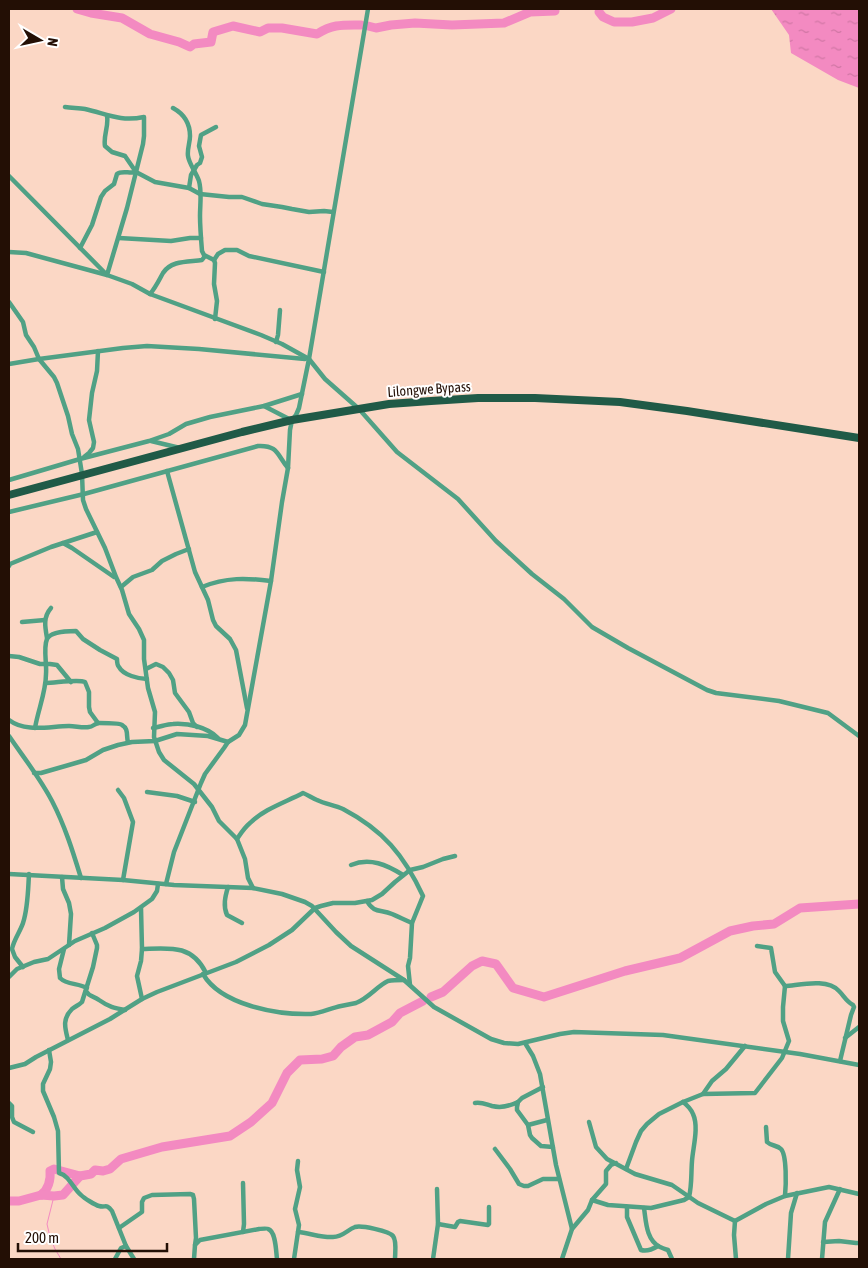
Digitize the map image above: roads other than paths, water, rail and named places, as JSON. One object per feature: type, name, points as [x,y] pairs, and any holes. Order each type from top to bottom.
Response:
[{"type":"main road","name":"Lilongwe Bypass","points":[[9,494],[292,420],[389,404],[478,398],[566,399],[643,405],[859,438]]},
{"type":"street","points":[[166,884],[174,852],[206,774],[228,742],[239,735],[245,725],[271,581],[288,468],[290,430],[302,394],[309,359],[368,9]]},
{"type":"street","points":[[65,107],[84,109],[126,120],[144,118],[144,136],[136,172],[107,275]]},
{"type":"street","points":[[173,108],[179,111],[189,124],[190,136],[187,152],[188,159],[199,181],[202,251],[205,256],[214,260]]},
{"type":"street","points":[[107,116],[108,126],[104,142],[105,146],[112,152],[125,156],[136,172],[155,182],[189,188],[200,194],[242,197],[262,204],[309,212],[333,212]]},
{"type":"street","points":[[189,188],[191,174],[197,165],[200,164],[202,157],[199,146],[201,135],[216,127]]},
{"type":"street","points":[[80,248],[92,224],[101,197],[114,184],[117,174],[122,172],[132,174],[136,172]]},
{"type":"street","points":[[9,176],[107,275]]},
{"type":"street","points":[[118,238],[171,241],[201,238]]},
{"type":"street","points":[[215,319],[217,301],[214,284],[214,260],[218,254],[225,250],[237,250],[249,256],[324,272]]},
{"type":"street","points":[[9,252],[26,253],[107,275],[132,284],[150,294],[276,342],[309,359],[325,379],[359,409],[397,452],[458,499],[496,541],[532,574],[564,599],[592,627],[707,690],[716,693],[779,701],[828,713],[859,736]]},
{"type":"street","points":[[150,294],[162,274],[170,266],[202,260],[205,256]]},
{"type":"street","points":[[9,302],[22,322],[26,335],[39,359],[58,383],[80,459],[86,509],[121,586],[129,614],[144,640],[148,688],[155,712],[154,737],[161,757],[194,784],[212,807],[219,821],[237,839],[245,860],[248,878],[253,888]]},
{"type":"street","points":[[276,342],[280,310]]},
{"type":"street","points":[[9,364],[98,351],[162,346],[309,359]]},
{"type":"street","points":[[80,459],[89,453],[94,442],[89,420],[97,371],[98,351]]},
{"type":"street","points":[[9,480],[150,441],[169,434],[186,424],[264,406],[302,394]]},
{"type":"street","points":[[264,406],[292,420]]},
{"type":"street","points":[[150,441],[181,448]]},
{"type":"street","points":[[9,512],[84,494],[258,446],[271,447],[288,468]]},
{"type":"street","points":[[167,471],[197,578],[208,600],[214,623],[225,634],[236,650],[248,710]]},
{"type":"street","points":[[9,564],[51,547],[97,532]]},
{"type":"street","points":[[63,544],[116,577]]},
{"type":"street","points":[[121,586],[133,577],[152,570],[162,561],[189,549]]},
{"type":"street","points":[[202,587],[212,583],[239,578],[271,581]]},
{"type":"street","points":[[35,728],[46,683],[47,640],[45,620],[46,613],[51,608]]},
{"type":"street","points":[[22,622],[45,620]]},
{"type":"street","points":[[47,640],[49,636],[62,631],[76,631],[83,639],[116,658],[118,667],[122,670],[134,677],[147,679]]},
{"type":"street","points":[[9,656],[19,657],[34,663],[57,665],[71,682]]},
{"type":"street","points":[[146,669],[156,664],[169,673],[173,680],[175,693],[189,712],[193,723],[198,727]]},
{"type":"street","points":[[46,683],[79,680],[85,682],[89,692],[90,712],[98,723]]},
{"type":"street","points":[[9,720],[13,723],[35,728],[90,727],[98,723],[121,724],[127,731],[128,742]]},
{"type":"street","points":[[154,728],[172,724],[190,725],[211,732],[219,739]]},
{"type":"street","points":[[34,773],[86,760],[103,750],[128,742],[155,741],[177,734],[208,736],[228,742]]},
{"type":"street","points":[[9,736],[44,786],[56,808],[81,878]]},
{"type":"street","points":[[118,790],[124,798],[133,822],[123,880]]},
{"type":"street","points":[[146,792],[166,794],[195,802]]},
{"type":"street","points":[[237,839],[253,820],[303,793],[318,801],[340,808],[370,825],[396,850],[410,870],[423,896],[412,923],[408,966],[410,985]]},
{"type":"street","points":[[9,1068],[25,1064],[165,988],[236,962],[269,945],[292,930],[315,908],[333,903],[367,901],[382,894],[389,886],[410,870],[423,868],[455,856]]},
{"type":"street","points":[[352,865],[366,861],[373,862],[403,875]]},
{"type":"street","points":[[9,874],[253,888],[291,897],[315,908],[343,940],[404,980],[434,1007],[491,1039],[504,1044],[525,1043],[574,1032],[663,1035],[785,1052],[859,1065]]},
{"type":"street","points":[[23,966],[12,949],[25,917],[29,874]]},
{"type":"street","points":[[62,877],[63,889],[69,903],[69,945]]},
{"type":"street","points":[[9,977],[17,969],[48,959],[69,945],[141,908],[155,895],[158,884]]},
{"type":"street","points":[[228,887],[225,898],[225,910],[227,915],[242,923]]},
{"type":"street","points":[[367,901],[374,909],[392,914],[412,923]]},
{"type":"street","points":[[141,908],[142,949],[138,976],[142,999]]},
{"type":"street","points":[[68,1040],[64,1023],[73,1008],[81,1004],[97,948],[92,934]]},
{"type":"street","points":[[626,1169],[641,1131],[659,1114],[703,1094],[755,1093],[782,1058],[789,1041],[783,1020],[785,986],[775,972],[771,948],[757,946]]},
{"type":"street","points":[[142,949],[170,948],[181,950],[194,956],[200,963],[208,983],[212,986],[242,1003],[274,1010],[313,1014],[358,1002],[387,982],[404,980]]},
{"type":"street","points":[[64,949],[60,978],[63,981],[79,984],[90,996],[104,1005],[125,1010]]},
{"type":"street","points":[[785,986],[824,983],[838,990],[853,1005],[840,1061]]},
{"type":"street","points":[[845,1038],[859,1027]]},
{"type":"street","points":[[525,1043],[537,1066],[552,1147],[572,1228]]},
{"type":"street","points":[[703,1094],[712,1080],[726,1068],[745,1046]]},
{"type":"street","points":[[49,1050],[50,1069],[43,1084],[43,1091],[58,1130],[59,1173],[66,1176],[80,1195],[98,1206],[106,1205],[110,1207],[126,1246],[134,1259]]},
{"type":"street","points":[[475,1104],[485,1103],[493,1106],[506,1106],[518,1102],[542,1087]]},
{"type":"street","points":[[518,1102],[518,1110],[528,1125],[532,1138],[541,1146],[552,1147]]},
{"type":"street","points":[[592,1200],[608,1206],[644,1208],[659,1207],[689,1197],[695,1144],[694,1120],[693,1113],[683,1102]]},
{"type":"street","points":[[9,1103],[12,1106],[14,1122],[33,1132]]},
{"type":"street","points":[[528,1125],[548,1120]]},
{"type":"street","points":[[589,1122],[596,1147],[607,1159],[635,1174],[672,1185],[689,1197],[735,1221]]},
{"type":"street","points":[[766,1127],[768,1144],[780,1147],[783,1150],[786,1178],[785,1196]]},
{"type":"street","points":[[495,1149],[519,1184],[528,1186],[543,1180],[559,1179]]},
{"type":"street","points":[[294,1259],[299,1225],[295,1209],[300,1187],[297,1170],[298,1161]]},
{"type":"street","points":[[562,1259],[572,1228],[588,1210],[592,1200],[606,1184],[606,1171],[611,1165],[616,1163]]},
{"type":"street","points":[[243,1183],[244,1232]]},
{"type":"street","points":[[735,1221],[766,1204],[797,1193],[829,1187],[859,1194]]},
{"type":"street","points":[[433,1259],[438,1224],[437,1189]]},
{"type":"street","points":[[822,1259],[825,1222],[840,1189]]},
{"type":"street","points":[[788,1259],[791,1213],[797,1193]]},
{"type":"street","points":[[119,1228],[142,1212],[144,1198],[152,1195],[193,1195],[196,1238],[194,1259]]},
{"type":"street","points":[[438,1224],[455,1227],[460,1221],[488,1225],[489,1206]]},
{"type":"street","points":[[627,1207],[627,1217],[641,1250],[650,1250],[658,1246]]},
{"type":"street","points":[[644,1208],[650,1236],[658,1246],[668,1250],[672,1259]]},
{"type":"street","points":[[735,1221],[736,1259]]},
{"type":"street","points":[[298,1232],[332,1237],[341,1236],[357,1227],[368,1228],[392,1235],[395,1259]]},
{"type":"street","points":[[195,1244],[200,1240],[268,1228],[271,1230],[276,1244],[276,1259]]},
{"type":"street","points":[[823,1242],[839,1240],[856,1244],[859,1242]]},
{"type":"street","points":[[115,1259],[122,1248],[126,1246]]},
{"type":"water","points":[[771,9],[859,9],[859,88],[838,80],[791,53],[789,35]]},
{"type":"waterway","points":[[77,9],[122,18],[150,34],[190,47],[194,44],[211,42],[213,32],[233,26],[260,32],[268,28],[282,28],[317,34],[333,27],[361,25]]},
{"type":"waterway","points":[[599,12],[603,17],[614,22],[632,22],[653,18],[671,9]]},
{"type":"waterway","points":[[368,26],[376,28],[415,23],[452,25],[504,23],[530,12],[555,11]]},
{"type":"waterway","points":[[431,997],[443,992],[472,966],[482,961],[496,964],[513,988],[544,997],[625,971],[680,958],[730,931],[774,924],[800,908],[859,904]]},
{"type":"waterway","points":[[9,1201],[19,1201],[41,1195],[63,1195],[80,1176],[91,1174],[95,1170],[103,1171],[110,1169],[121,1159],[162,1147],[230,1136],[251,1122],[272,1103],[287,1073],[300,1060],[322,1059],[333,1056],[341,1047],[355,1037],[368,1035],[392,1022],[400,1013],[423,1001]]},
{"type":"waterway","points":[[41,1195],[46,1190],[50,1171],[54,1169],[80,1176]]},
{"type":"waterway","points":[[54,1196],[47,1224],[50,1237],[61,1259]]}]
